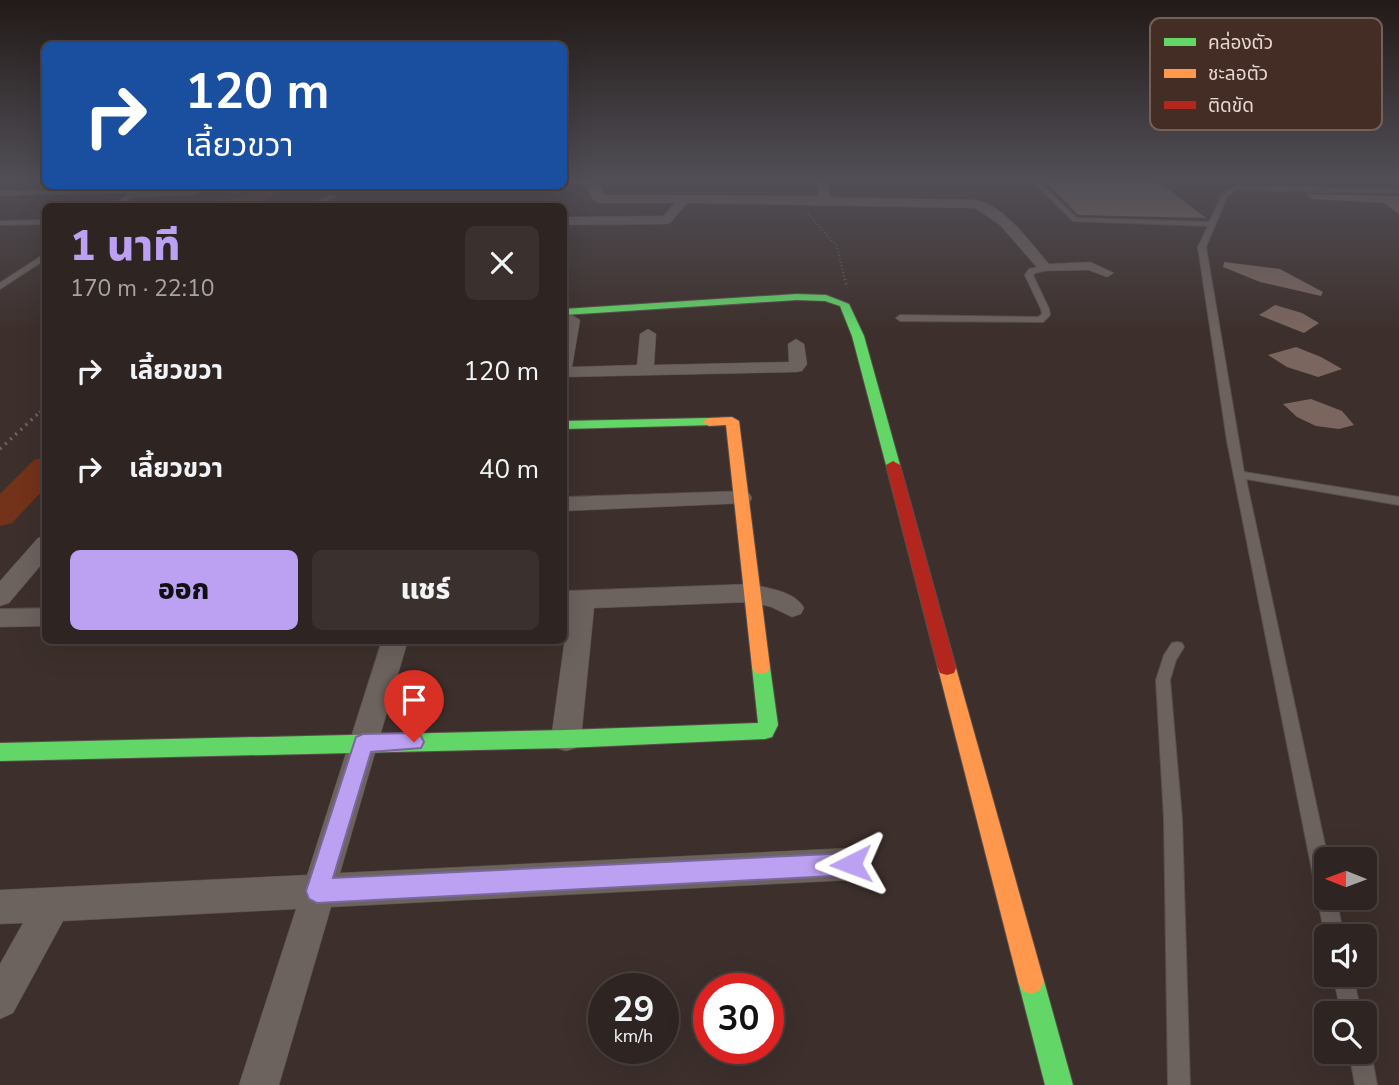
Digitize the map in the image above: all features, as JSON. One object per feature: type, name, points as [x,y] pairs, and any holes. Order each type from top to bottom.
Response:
[{"type":"street","points":[[1008,230],[1045,268],[1090,266],[1107,273]]},
{"type":"street","points":[[568,316],[797,297],[826,298],[844,304],[858,335],[1059,1085]]},
{"type":"street","points":[[645,370],[648,334]]},
{"type":"street","points":[[567,372],[796,367],[796,344]]},
{"type":"street","points":[[0,752],[566,739],[765,731],[768,725],[730,420],[567,425]]},
{"type":"street","points":[[567,504],[741,498]]},
{"type":"street","points":[[0,597],[42,548]]},
{"type":"street","points":[[566,739],[573,599],[752,593],[779,600],[792,608]]},
{"type":"street","points":[[0,618],[42,617]]},
{"type":"street","points":[[259,1085],[394,644]]},
{"type":"street","points":[[0,906],[851,864]]},
{"type":"street","points":[[0,1000],[54,903]]},
{"type":"lane","points":[[1210,230],[1202,247],[1239,475],[1317,847]]},
{"type":"lane","points":[[0,287],[42,258]]},
{"type":"lane","points":[[900,317],[1040,320],[1046,315],[1045,309],[1029,275],[1032,271],[1045,268]]},
{"type":"lane","points":[[1239,475],[1399,501]]},
{"type":"lane","points":[[1177,647],[1169,659],[1163,680],[1173,820],[1179,1085]]},
{"type":"lane","points":[[1362,1064],[1366,1085]]},
{"type":"path","points":[[822,230],[837,246],[840,260]]},
{"type":"path","points":[[0,449],[42,410]]},
{"type":"building","points":[[1224,262],[1280,269],[1323,292],[1321,296],[1260,282],[1223,267]]},
{"type":"building","points":[[1275,305],[1302,313],[1319,323],[1304,333],[1259,315]]},
{"type":"building","points":[[1296,347],[1342,369],[1318,377],[1287,367],[1268,355]]},
{"type":"building","points":[[1311,399],[1342,411],[1354,425],[1339,429],[1316,426],[1297,417],[1283,404]]},
{"type":"waterway","points":[[0,515],[42,471]]},
{"type":"traffic: fast","points":[[567,312],[797,297],[826,298],[844,304],[858,336],[893,465]]},
{"type":"traffic: fast","points":[[567,425],[709,422]]},
{"type":"traffic: fast","points":[[0,752],[566,739],[765,731],[768,725],[761,667]]},
{"type":"traffic: fast","points":[[1031,981],[1059,1085]]},
{"type":"traffic: slow","points":[[709,422],[732,421],[761,667]]},
{"type":"traffic: slow","points":[[947,668],[1031,981]]},
{"type":"traffic: jam","points":[[893,465],[947,668]]},
{"type":"route","points":[[414,742],[363,743],[317,891],[851,864]]}]
